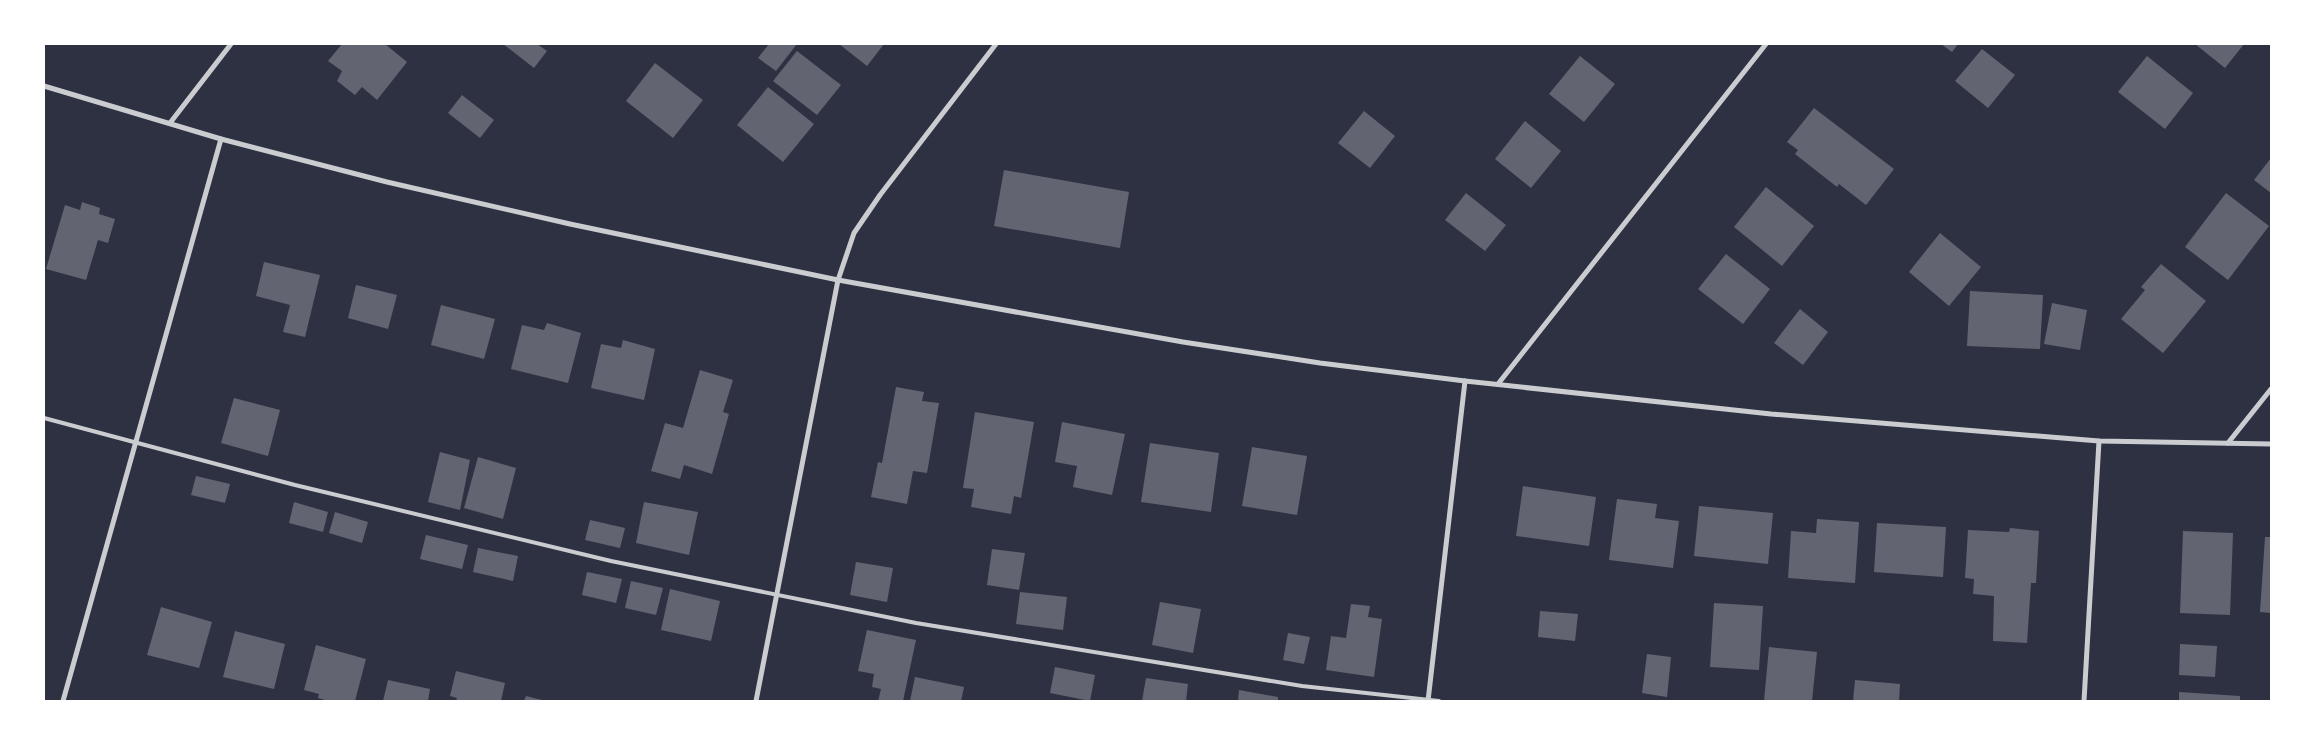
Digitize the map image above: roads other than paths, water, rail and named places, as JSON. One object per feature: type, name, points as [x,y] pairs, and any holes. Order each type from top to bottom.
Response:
[{"type":"street","points":[[170,123],[232,44]]},
{"type":"street","points":[[756,701],[838,280],[854,233],[880,195],[996,44]]},
{"type":"street","points":[[1498,384],[1766,44]]},
{"type":"street","points":[[44,86],[221,139],[445,195],[838,280],[1183,342],[1320,363],[1465,381],[1771,414],[2099,441],[2271,444]]},
{"type":"street","points":[[63,701],[221,139]]},
{"type":"street","points":[[1428,701],[1465,381]]},
{"type":"street","points":[[2228,443],[2271,389]]},
{"type":"street","points":[[2084,701],[2099,441]]},
{"type":"lane","points":[[44,418],[444,523],[611,562],[777,593],[916,623],[1302,686],[1439,701]]}]
